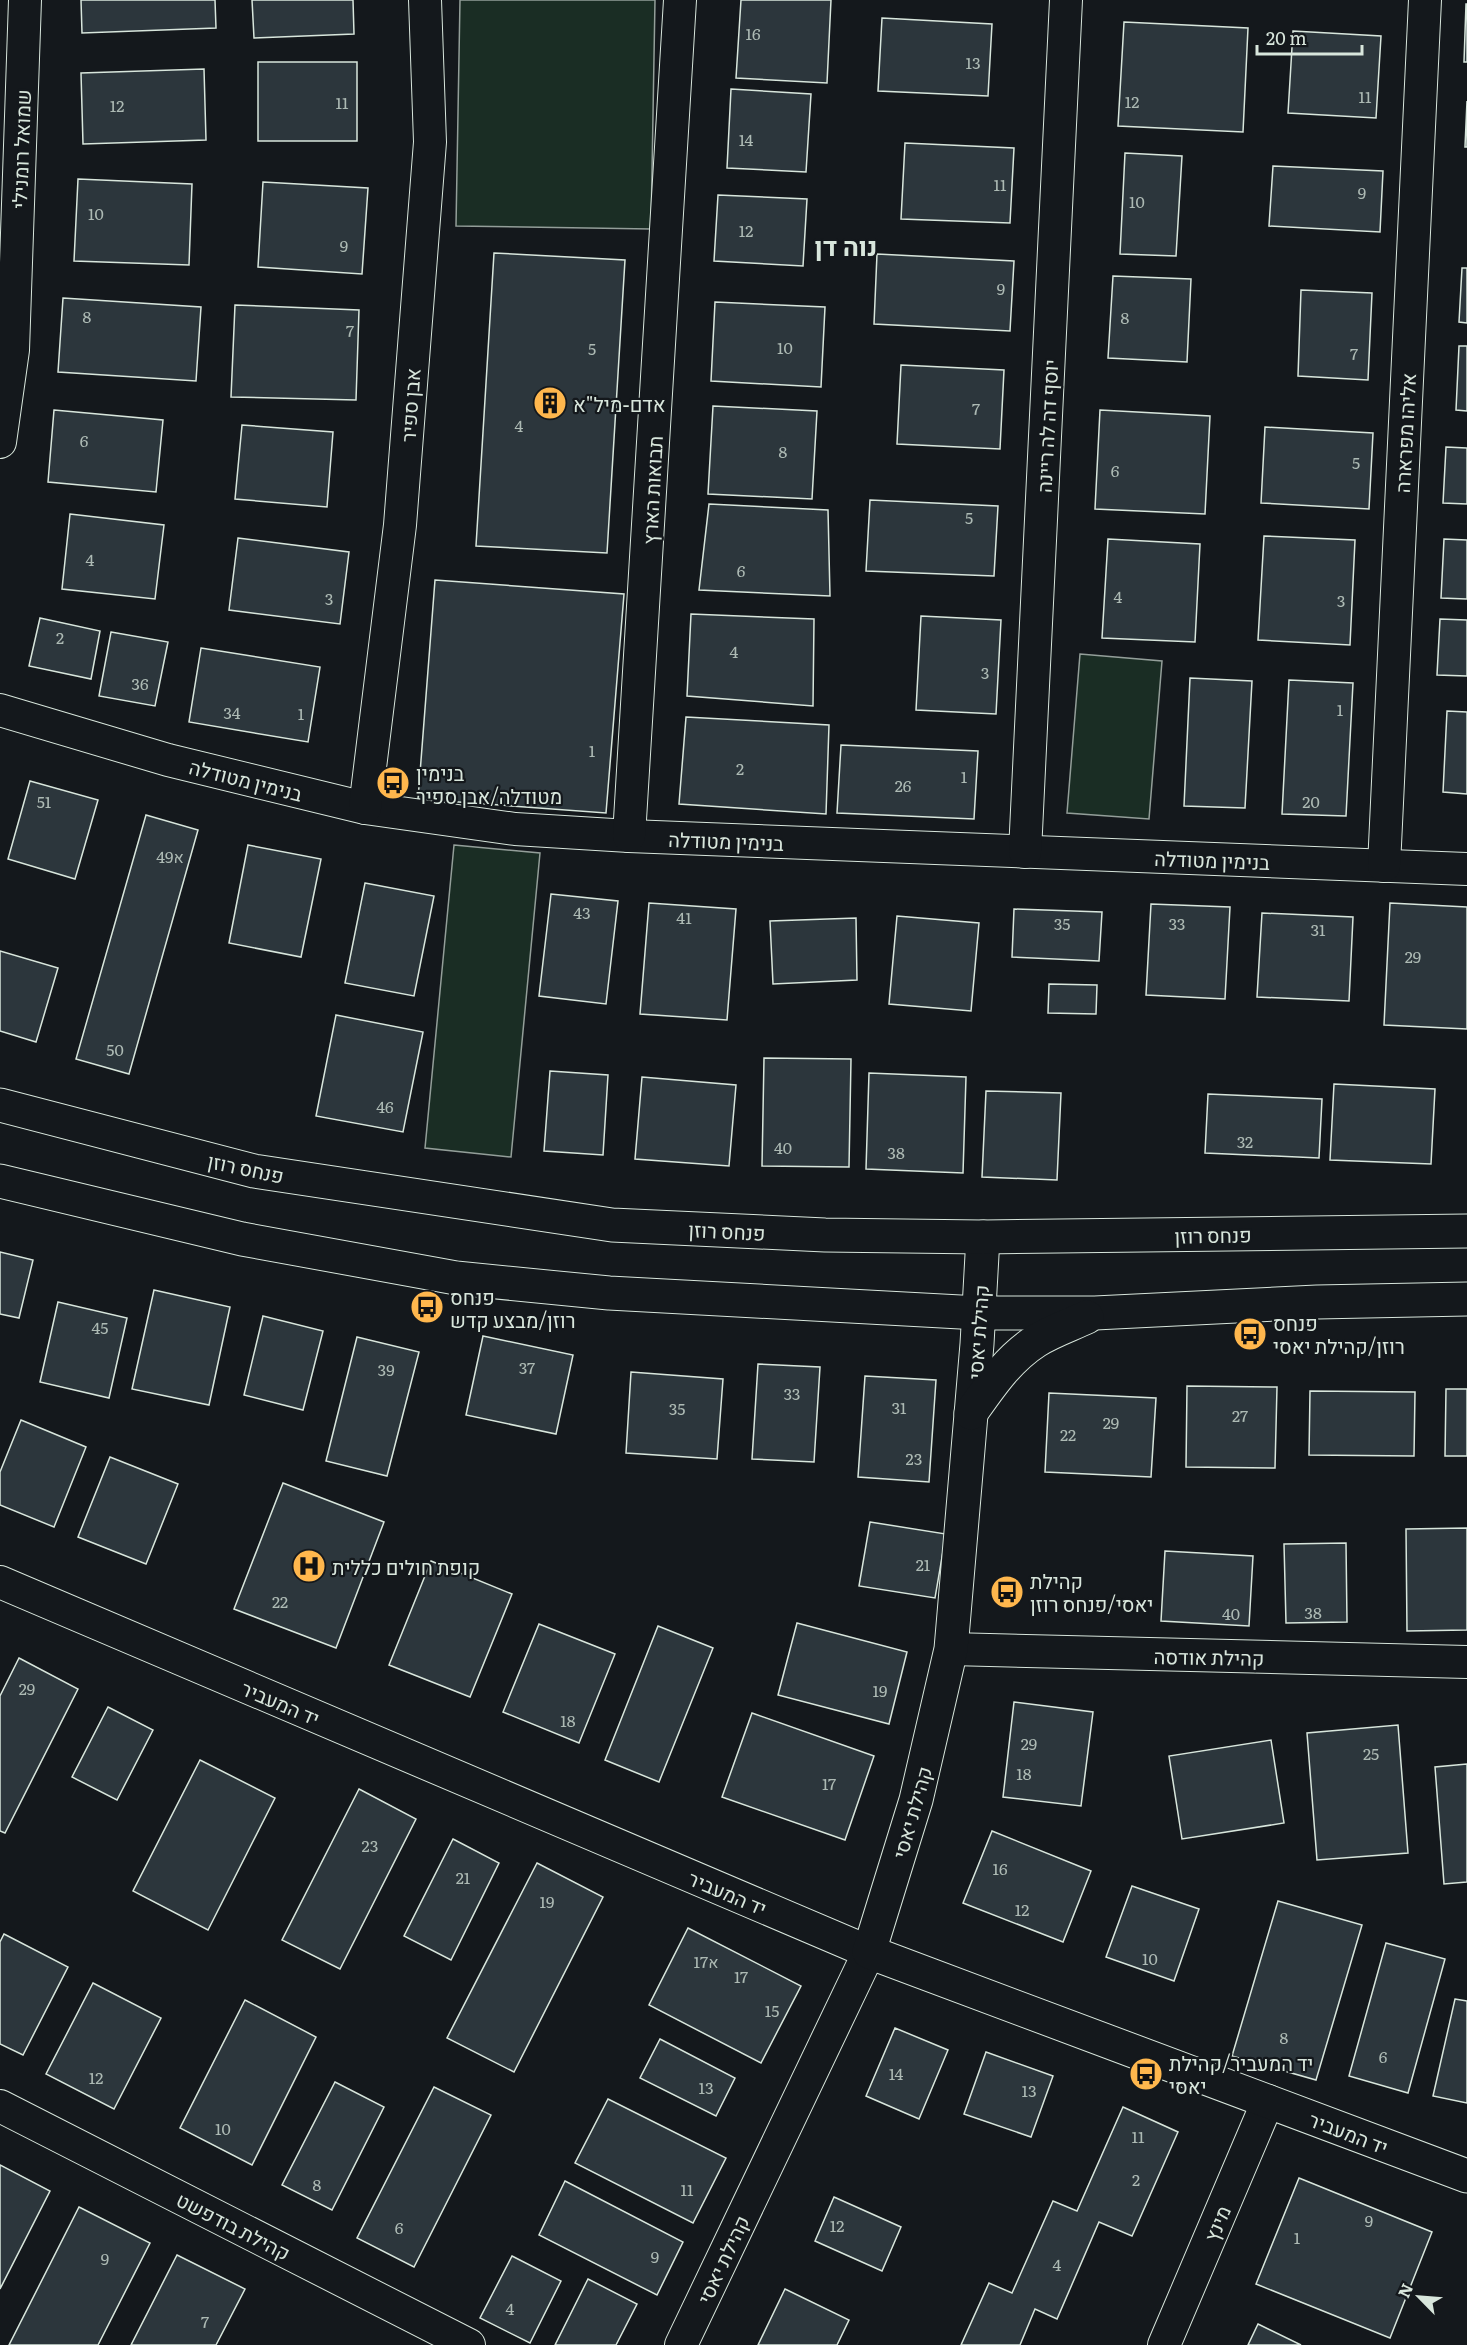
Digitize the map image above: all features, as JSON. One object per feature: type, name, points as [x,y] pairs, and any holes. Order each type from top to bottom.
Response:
[{"type":"main road","name":"פנחס רוזן","points":[[0,1105],[254,1171],[612,1225],[825,1235],[983,1236],[1467,1231]]},
{"type":"main road","points":[[0,1181],[242,1239],[456,1278],[609,1293],[979,1313],[1095,1313],[1317,1302],[1467,1299]]},
{"type":"main road","name":"קהילת יאסי","points":[[868,1952],[916,1800],[951,1649],[979,1313],[983,1236]]},
{"type":"main road","points":[[971,1413],[1012,1359],[1037,1340],[1095,1313]]},
{"type":"main road","name":"יד המעביר","points":[[868,1952],[1467,2176]]},
{"type":"street","name":"שמואל רומנילי","points":[[0,442],[13,350],[25,0]]},
{"type":"street","name":"אבן ספיר","points":[[364,808],[400,525],[428,166],[425,0]]},
{"type":"street","name":"תבואות הארץ","points":[[629,836],[680,0]]},
{"type":"street","name":"יוסף דה לה ריינה","points":[[1025,852],[1066,0]]},
{"type":"street","name":"אליהו מפרארה","points":[[1384,866],[1425,0]]},
{"type":"street","name":"בנימין מטודלה","points":[[0,710],[168,760],[364,808],[515,829],[629,836],[1467,869]]},
{"type":"street","name":"יד המעביר","points":[[0,1582],[868,1952]]},
{"type":"street","name":"קהילת אודסה","points":[[951,1649],[1467,1662]]},
{"type":"street","name":"קהילת יאסי","points":[[681,2345],[868,1952]]},
{"type":"street","name":"מינץ","points":[[1164,2345],[1268,2101]]},
{"type":"street","name":"קהילת בודפשט","points":[[0,2106],[469,2345]]},
{"type":"green space","points":[[460,0],[655,0],[651,229],[456,226]]},
{"type":"green space","points":[[1080,654],[1162,661],[1149,819],[1067,813]]},
{"type":"green space","points":[[454,845],[540,853],[511,1157],[425,1148]]},
{"type":"building","points":[[81,0],[215,0],[216,28],[82,33]]},
{"type":"building","points":[[252,0],[353,0],[354,34],[254,38]]},
{"type":"building","points":[[741,0],[831,0],[827,83],[736,78]]},
{"type":"building","points":[[1466,4],[1467,62],[1464,62]]},
{"type":"building","points":[[882,18],[992,24],[988,96],[878,91]]},
{"type":"building","points":[[1124,22],[1248,28],[1243,132],[1118,126]]},
{"type":"building","points":[[1293,31],[1381,36],[1376,118],[1288,113]]},
{"type":"building","points":[[258,62],[357,62],[357,141],[258,141]]},
{"type":"building","points":[[204,69],[206,140],[83,144],[81,73]]},
{"type":"building","points":[[731,89],[811,94],[806,172],[727,168]]},
{"type":"building","points":[[1467,101],[1467,147],[1465,147]]},
{"type":"building","points":[[905,143],[1014,148],[1010,223],[901,219]]},
{"type":"building","points":[[1125,153],[1182,156],[1176,256],[1120,254]]},
{"type":"building","points":[[1273,166],[1383,171],[1380,232],[1269,226]]},
{"type":"building","points":[[78,179],[192,184],[189,265],[74,261]]},
{"type":"building","points":[[263,182],[368,188],[362,274],[258,267]]},
{"type":"building","points":[[718,195],[807,199],[803,266],[714,261]]},
{"type":"building","name":"אדם-מיל\"א","points":[[494,253],[625,260],[607,553],[476,546]]},
{"type":"building","points":[[877,254],[1014,261],[1010,331],[874,324]]},
{"type":"building","points":[[1462,268],[1467,268],[1467,323],[1459,322]]},
{"type":"building","points":[[1113,276],[1191,279],[1187,362],[1108,358]]},
{"type":"building","points":[[1301,290],[1372,293],[1368,380],[1298,376]]},
{"type":"building","points":[[63,298],[201,307],[196,381],[58,372]]},
{"type":"building","points":[[715,302],[825,307],[821,387],[711,381]]},
{"type":"building","points":[[235,305],[359,310],[356,400],[231,397]]},
{"type":"building","points":[[1459,346],[1467,346],[1467,411],[1456,410]]},
{"type":"building","points":[[901,365],[1004,370],[1000,449],[897,444]]},
{"type":"building","points":[[713,406],[817,411],[812,499],[708,494]]},
{"type":"building","points":[[54,410],[163,420],[156,492],[48,482]]},
{"type":"building","points":[[1100,410],[1210,416],[1205,514],[1095,509]]},
{"type":"building","points":[[242,425],[333,432],[327,507],[235,499]]},
{"type":"building","points":[[1265,427],[1373,433],[1369,509],[1261,503]]},
{"type":"building","points":[[1446,447],[1467,448],[1467,504],[1443,503]]},
{"type":"building","points":[[870,500],[998,506],[994,576],[866,571]]},
{"type":"building","points":[[709,504],[828,510],[830,596],[699,590]]},
{"type":"building","points":[[70,514],[164,525],[155,599],[62,589]]},
{"type":"building","points":[[1264,536],[1355,540],[1350,645],[1258,640]]},
{"type":"building","points":[[238,538],[349,552],[340,624],[229,610]]},
{"type":"building","points":[[1108,539],[1200,544],[1195,642],[1102,638]]},
{"type":"building","points":[[1444,539],[1467,540],[1467,599],[1441,598]]},
{"type":"building","points":[[435,580],[624,594],[606,813],[418,799]]},
{"type":"building","points":[[691,614],[814,619],[813,706],[687,696]]},
{"type":"building","points":[[921,616],[1001,620],[996,714],[916,710]]},
{"type":"building","points":[[40,618],[100,631],[91,679],[29,666]]},
{"type":"building","points":[[1440,619],[1467,620],[1467,676],[1437,675]]},
{"type":"building","points":[[111,632],[168,642],[155,706],[99,696]]},
{"type":"building","points":[[201,648],[320,667],[308,742],[189,722]]},
{"type":"building","points":[[1190,678],[1252,681],[1245,808],[1184,806]]},
{"type":"building","points":[[1289,680],[1353,683],[1346,816],[1282,814]]},
{"type":"building","points":[[1447,711],[1467,712],[1467,794],[1443,792]]},
{"type":"building","points":[[686,717],[829,725],[826,814],[679,804]]},
{"type":"building","points":[[841,745],[978,751],[974,819],[837,813]]},
{"type":"building","points":[[30,781],[98,800],[75,879],[8,859]]},
{"type":"building","points":[[146,815],[198,830],[129,1074],[76,1059]]},
{"type":"building","points":[[248,845],[321,859],[301,957],[229,943]]},
{"type":"building","points":[[365,883],[434,896],[414,996],[345,983]]},
{"type":"building","points":[[551,894],[618,901],[606,1004],[539,996]]},
{"type":"building","points":[[649,903],[736,909],[727,1020],[640,1014]]},
{"type":"building","points":[[1390,903],[1467,907],[1467,1029],[1384,1025]]},
{"type":"building","points":[[1151,904],[1230,907],[1225,999],[1146,995]]},
{"type":"building","points":[[1014,909],[1102,912],[1099,961],[1012,957]]},
{"type":"building","points":[[1262,913],[1353,917],[1349,1001],[1257,997]]},
{"type":"building","points":[[897,916],[979,923],[971,1011],[889,1004]]},
{"type":"building","points":[[856,918],[857,980],[773,984],[770,921]]},
{"type":"building","points":[[0,951],[58,968],[36,1042],[0,1031]]},
{"type":"building","points":[[1049,984],[1097,985],[1096,1014],[1048,1013]]},
{"type":"building","points":[[336,1015],[423,1032],[403,1132],[316,1116]]},
{"type":"building","points":[[764,1058],[851,1059],[849,1167],[762,1166]]},
{"type":"building","points":[[550,1071],[608,1075],[603,1155],[544,1151]]},
{"type":"building","points":[[869,1073],[966,1077],[963,1173],[866,1169]]},
{"type":"building","points":[[642,1077],[736,1085],[729,1166],[635,1159]]},
{"type":"building","points":[[1334,1084],[1435,1089],[1431,1164],[1330,1160]]},
{"type":"building","points":[[986,1091],[1061,1093],[1057,1180],[982,1177]]},
{"type":"building","points":[[1208,1094],[1322,1099],[1319,1158],[1205,1153]]},
{"type":"building","points":[[0,1252],[33,1260],[19,1318],[0,1314]]},
{"type":"building","points":[[154,1290],[230,1307],[209,1405],[132,1389]]},
{"type":"building","points":[[58,1302],[127,1318],[109,1398],[40,1382]]},
{"type":"building","points":[[263,1316],[323,1331],[303,1410],[244,1395]]},
{"type":"building","points":[[483,1336],[573,1355],[556,1434],[466,1415]]},
{"type":"building","points":[[357,1337],[419,1352],[387,1476],[326,1461]]},
{"type":"building","points":[[758,1364],[820,1367],[814,1462],[752,1459]]},
{"type":"building","points":[[631,1372],[723,1379],[717,1459],[626,1453]]},
{"type":"building","points":[[865,1376],[936,1380],[929,1482],[858,1477]]},
{"type":"building","points":[[1187,1386],[1277,1387],[1275,1468],[1186,1467]]},
{"type":"building","points":[[1446,1389],[1467,1389],[1467,1456],[1445,1456]]},
{"type":"building","points":[[1310,1391],[1415,1392],[1414,1456],[1309,1455]]},
{"type":"building","points":[[1049,1393],[1156,1398],[1151,1477],[1045,1472]]},
{"type":"building","points":[[21,1420],[86,1447],[54,1527],[0,1505],[0,1472]]},
{"type":"building","points":[[110,1457],[178,1484],[146,1564],[78,1537]]},
{"type":"building","name":"קופת חולים כללית","points":[[283,1483],[384,1522],[336,1648],[234,1609]]},
{"type":"building","points":[[870,1522],[946,1534],[935,1598],[859,1586]]},
{"type":"building","points":[[1467,1528],[1467,1630],[1407,1631],[1406,1529]]},
{"type":"building","points":[[1346,1543],[1347,1622],[1286,1623],[1284,1544]]},
{"type":"building","points":[[1165,1551],[1253,1556],[1249,1626],[1161,1621]]},
{"type":"building","points":[[431,1561],[512,1594],[470,1697],[389,1665]]},
{"type":"building","points":[[797,1623],[907,1652],[889,1724],[778,1695]]},
{"type":"building","points":[[539,1624],[615,1654],[579,1743],[503,1712]]},
{"type":"building","points":[[658,1626],[713,1648],[659,1782],[605,1760]]},
{"type":"building","points":[[19,1658],[78,1689],[5,1833],[0,1831],[0,1696]]},
{"type":"building","points":[[1014,1702],[1093,1712],[1081,1806],[1003,1797]]},
{"type":"building","points":[[108,1707],[153,1730],[117,1800],[72,1777]]},
{"type":"building","points":[[752,1713],[874,1756],[845,1840],[722,1797]]},
{"type":"building","points":[[1398,1725],[1408,1853],[1317,1860],[1307,1733]]},
{"type":"building","points":[[1271,1740],[1284,1823],[1182,1839],[1169,1756]]},
{"type":"building","points":[[200,1760],[275,1798],[208,1930],[133,1891]]},
{"type":"building","points":[[1467,1764],[1467,1882],[1444,1884],[1435,1767]]},
{"type":"building","points":[[359,1789],[416,1819],[340,1969],[282,1940]]},
{"type":"building","points":[[992,1831],[1091,1871],[1063,1942],[963,1903]]},
{"type":"building","points":[[453,1839],[499,1863],[451,1960],[404,1936]]},
{"type":"building","points":[[537,1863],[603,1897],[514,2072],[447,2038]]},
{"type":"building","points":[[1132,1886],[1199,1909],[1174,1981],[1106,1957]]},
{"type":"building","points":[[1278,1901],[1362,1925],[1316,2080],[1232,2056]]},
{"type":"building","points":[[688,1928],[801,1986],[761,2063],[649,2005]]},
{"type":"building","points":[[4,1934],[68,1967],[23,2055],[0,2044],[0,1942]]},
{"type":"building","points":[[1386,1943],[1445,1959],[1408,2093],[1349,2076]]},
{"type":"building","points":[[93,1983],[161,2018],[114,2109],[46,2074]]},
{"type":"building","points":[[1455,1999],[1467,2001],[1467,2103],[1433,2096]]},
{"type":"building","points":[[245,2000],[316,2037],[252,2165],[180,2128]]},
{"type":"building","points":[[895,2028],[948,2050],[919,2119],[866,2096]]},
{"type":"building","points":[[660,2039],[735,2078],[716,2116],[640,2078]]},
{"type":"building","points":[[986,2052],[1053,2076],[1031,2137],[964,2114]]},
{"type":"building","points":[[335,2082],[384,2107],[332,2210],[282,2185]]},
{"type":"building","points":[[434,2087],[491,2115],[414,2267],[357,2238]]},
{"type":"building","points":[[608,2099],[726,2158],[693,2223],[575,2163]]},
{"type":"building","points":[[1123,2107],[1178,2132],[1132,2236],[1099,2222],[1057,2319],[1035,2309],[1020,2345],[961,2345],[989,2283],[1012,2293],[1053,2201],[1077,2211]]},
{"type":"building","points":[[0,2165],[50,2191],[0,2289]]},
{"type":"building","points":[[1299,2178],[1432,2232],[1390,2338],[1256,2284]]},
{"type":"building","points":[[565,2181],[683,2242],[657,2295],[539,2235]]},
{"type":"building","points":[[834,2197],[901,2227],[882,2271],[815,2241]]},
{"type":"building","points":[[79,2207],[150,2243],[98,2345],[9,2345]]},
{"type":"building","points":[[177,2255],[245,2289],[216,2345],[131,2345]]},
{"type":"building","points":[[512,2256],[561,2281],[530,2343],[480,2318]]},
{"type":"building","points":[[588,2279],[637,2304],[616,2345],[555,2345]]},
{"type":"building","points":[[785,2289],[849,2320],[837,2345],[758,2345]]},
{"type":"building","points":[[1258,2324],[1301,2345],[1248,2345]]},
{"type":"place","name":"אדם-מיל\"א","points":[[550,403]]},
{"type":"place","name":"בנימין מטודלה/אבן ספיר","points":[[393,783]]},
{"type":"place","name":"פנחס רוזן/מבצע קדש","points":[[427,1307]]},
{"type":"place","name":"פנחס רוזן/קהילת יאסי","points":[[1250,1334]]},
{"type":"place","name":"קופת חולים כללית","points":[[309,1566]]},
{"type":"place","name":"קהילת יאסי/פנחס רוזן","points":[[1007,1592]]},
{"type":"place","name":"יד המעביר/קהילת יאסי","points":[[1146,2074]]},
{"type":"district","name":"נוה דן","points":[[846,244]]}]
